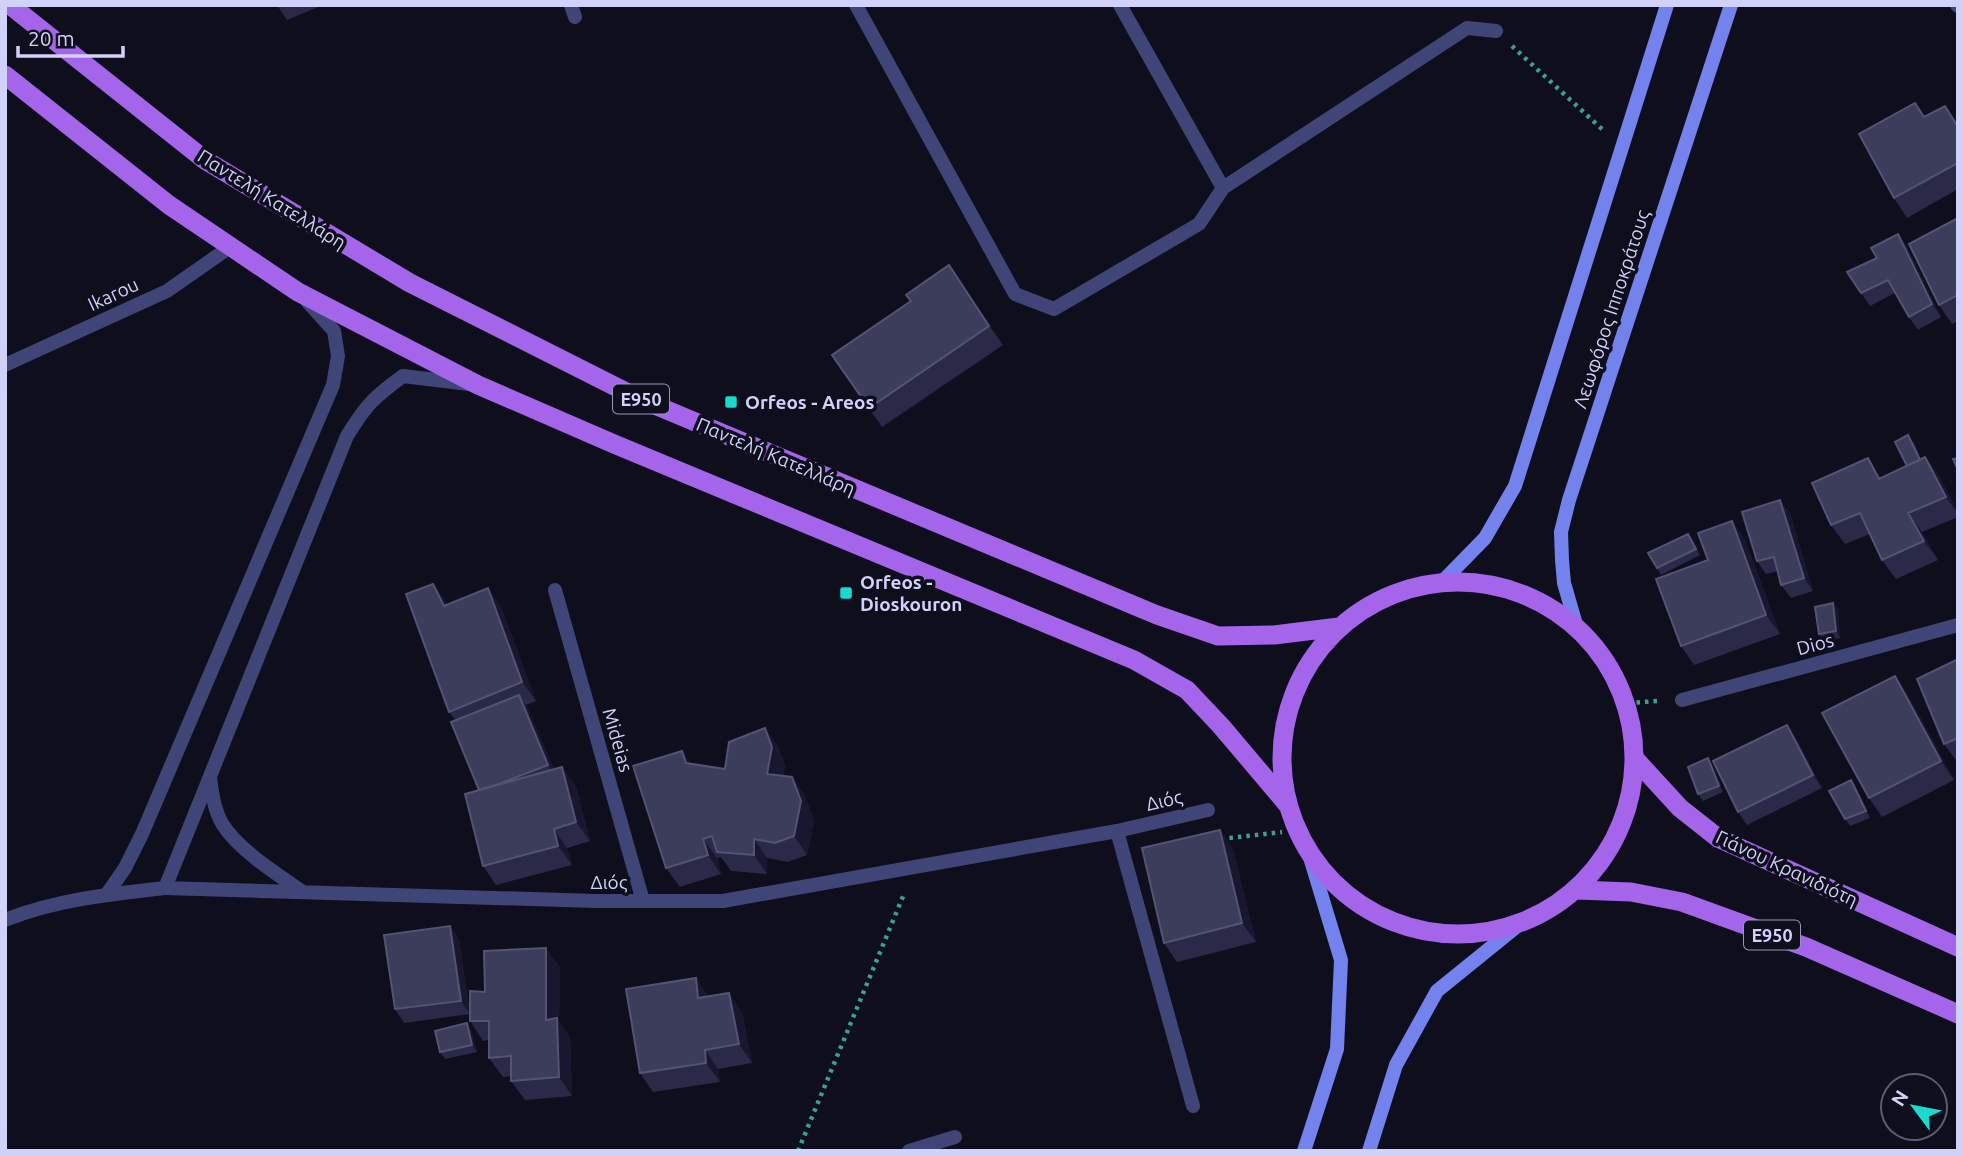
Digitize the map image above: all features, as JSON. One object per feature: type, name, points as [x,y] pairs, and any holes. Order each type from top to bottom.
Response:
[{"type":"main road","name":"Παντελή Κατελλάρη","points":[[10,5],[205,160],[410,283],[638,398],[1157,615],[1218,636],[1275,635],[1339,627]]},
{"type":"main road","name":"Λεωφόρος Ιπποκράτους","points":[[1443,581],[1485,538],[1515,486],[1667,5]]},
{"type":"main road","name":"Λεωφόρος Ιπποκράτους","points":[[1577,628],[1564,583],[1561,533],[1731,5]]},
{"type":"main road","name":"E950","points":[[5,75],[169,205],[298,292],[478,385],[1134,660],[1186,690],[1221,726],[1287,804]]},
{"type":"main road","points":[[1304,1151],[1337,1049],[1341,960],[1309,854],[1296,830],[1287,804],[1281,756],[1288,708],[1308,664],[1339,627],[1387,595],[1443,581],[1503,586],[1558,610],[1602,653],[1628,704],[1636,760],[1628,808],[1608,853],[1577,890],[1550,909],[1521,923],[1437,991],[1396,1065],[1369,1151]]},
{"type":"main road","name":"Γιάνου Κρανιδιότη","points":[[1636,760],[1680,808],[1717,838],[1958,947]]},
{"type":"main road","points":[[1309,854],[1350,899],[1403,927],[1462,935],[1521,923]]},
{"type":"main road","name":"E950","points":[[1577,890],[1631,892],[1682,902],[1806,947],[1958,1014]]},
{"type":"street","points":[[856,5],[1015,294],[1055,309],[1199,224],[1223,188],[1467,28],[1496,31]]},
{"type":"street","points":[[1120,5],[1223,188]]},
{"type":"street","name":"Ikarou","points":[[5,365],[167,291],[230,247]]},
{"type":"street","points":[[107,894],[125,868],[142,834],[332,386],[338,356],[334,331],[298,292]]},
{"type":"street","points":[[165,888],[347,436],[372,398],[403,376],[478,385]]},
{"type":"street","name":"Mideias","points":[[555,590],[643,901]]},
{"type":"street","name":"Dios","points":[[1682,700],[1958,625]]},
{"type":"street","points":[[210,776],[214,801],[223,825],[259,861],[303,892]]},
{"type":"street","name":"Διός","points":[[5,920],[107,894],[165,888],[723,901],[1117,831],[1208,810]]},
{"type":"street","points":[[1117,831],[1193,1105]]},
{"type":"street","points":[[909,1151],[955,1137]]},
{"type":"path","points":[[1496,31],[1623,149]]},
{"type":"path","points":[[1208,810],[1213,839],[1296,830]]},
{"type":"path","points":[[798,1151],[915,868]]},
{"type":"building","points":[[1915,103],[1924,117],[1945,106],[1958,127],[1958,163],[1894,198],[1859,134]]},
{"type":"building","points":[[1958,218],[1958,295],[1939,305],[1909,244]]},
{"type":"building","points":[[1898,234],[1932,304],[1909,317],[1888,280],[1861,293],[1847,272],[1877,258],[1871,248]]},
{"type":"building","points":[[949,265],[989,326],[869,408],[832,355],[911,301],[906,295]]},
{"type":"building","points":[[1908,435],[1920,460],[1907,466],[1895,442]]},
{"type":"building","points":[[1925,457],[1946,497],[1908,513],[1924,541],[1882,560],[1860,513],[1831,525],[1812,483],[1868,458],[1879,479]]},
{"type":"building","points":[[1780,500],[1804,578],[1781,585],[1774,557],[1757,561],[1742,512]]},
{"type":"building","points":[[1732,521],[1766,615],[1681,646],[1656,579],[1708,560],[1698,533]]},
{"type":"building","points":[[1688,534],[1696,549],[1657,568],[1648,553]]},
{"type":"building","points":[[433,584],[444,606],[488,588],[522,682],[449,712],[406,594]]},
{"type":"building","points":[[1833,603],[1836,631],[1819,634],[1815,607]]},
{"type":"building","points":[[1958,659],[1958,738],[1944,744],[1917,679]]},
{"type":"building","points":[[1895,676],[1941,761],[1869,798],[1822,713]]},
{"type":"building","points":[[519,695],[548,765],[479,790],[451,722]]},
{"type":"building","points":[[1787,725],[1813,775],[1738,812],[1713,761]]},
{"type":"building","points":[[765,728],[772,747],[767,774],[792,777],[801,801],[794,836],[775,843],[754,839],[754,855],[717,852],[712,836],[703,839],[708,855],[666,868],[633,766],[682,751],[686,763],[725,769],[729,742]]},
{"type":"building","points":[[1708,758],[1719,786],[1698,794],[1688,767]]},
{"type":"building","points":[[562,767],[576,822],[554,829],[558,846],[483,866],[465,794]]},
{"type":"building","points":[[1851,780],[1866,811],[1845,819],[1829,791]]},
{"type":"building","points":[[1220,830],[1242,923],[1164,943],[1142,848]]},
{"type":"building","points":[[450,926],[461,1001],[395,1009],[384,935]]},
{"type":"building","points":[[546,948],[546,1020],[557,1018],[559,1077],[511,1081],[511,1056],[489,1058],[489,1021],[470,1021],[470,991],[485,992],[484,951]]},
{"type":"building","points":[[696,978],[698,998],[729,993],[739,1044],[705,1050],[706,1063],[640,1073],[626,989]]},
{"type":"building","points":[[467,1023],[472,1045],[440,1052],[435,1031]]},
{"type":"place","name":"Orfeos - Areos","points":[[731,402]]},
{"type":"place","name":"Orfeos - Dioskouron","points":[[846,593]]}]
